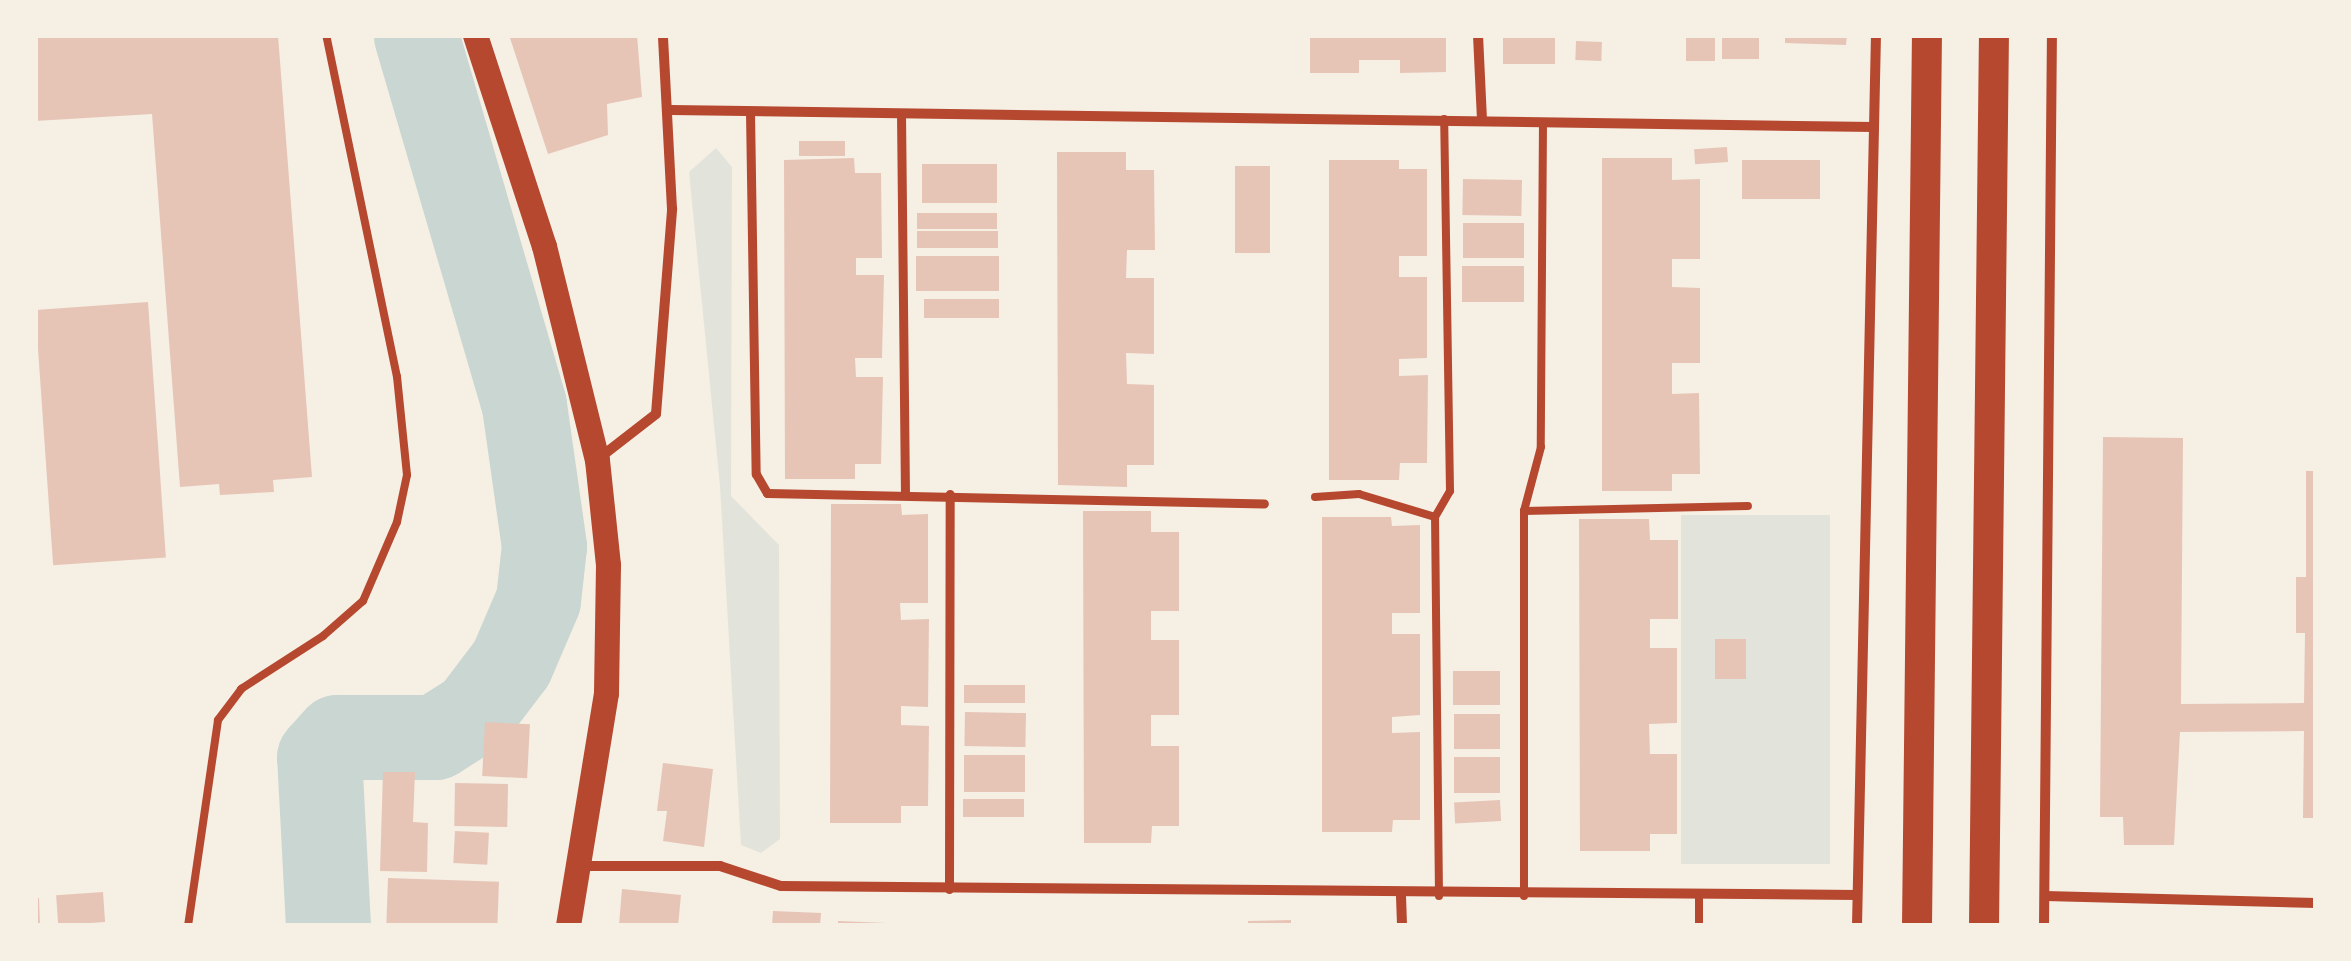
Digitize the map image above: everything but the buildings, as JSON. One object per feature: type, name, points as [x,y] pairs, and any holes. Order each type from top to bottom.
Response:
[{"type":"highway","points":[[1917,926],[1927,35]]},
{"type":"highway","points":[[1984,926],[1994,35]]},
{"type":"main road","points":[[475,35],[544,246],[597,460],[608,565],[606,692],[568,926]]},
{"type":"street","points":[[597,460],[656,414],[672,209],[671,110],[663,35]]},
{"type":"street","points":[[1478,35],[1482,120]]},
{"type":"street","points":[[1856,926],[1876,35]]},
{"type":"street","points":[[2044,926],[2052,35]]},
{"type":"street","points":[[671,110],[1874,127]]},
{"type":"street","points":[[750,112],[758,484],[788,496],[906,493],[1264,503]]},
{"type":"street","points":[[901,113],[906,493]]},
{"type":"street","points":[[949,889],[950,494]]},
{"type":"street","points":[[579,866],[720,866],[781,886],[1401,896],[1857,895]]},
{"type":"street","points":[[1401,896],[1402,926]]},
{"type":"street","points":[[2044,896],[2316,902]]},
{"type":"lane","points":[[188,926],[218,720],[241,689],[323,636],[363,600],[397,522],[406,474],[393,358],[326,35]]},
{"type":"lane","points":[[1439,896],[1435,517],[1450,491],[1444,119]]},
{"type":"lane","points":[[1524,896],[1524,511],[1542,447],[1542,120]]},
{"type":"lane","points":[[1315,497],[1359,494],[1435,517]]},
{"type":"lane","points":[[1524,511],[1748,506]]},
{"type":"lane","points":[[1699,896],[1699,926]]},
{"type":"shaded area","points":[[716,148],[732,167],[731,496],[779,545],[780,839],[761,853],[741,845],[720,486],[689,172]]},
{"type":"shaded area","points":[[1681,515],[1830,515],[1830,864],[1681,864]]},
{"type":"waterway","points":[[328,926],[319,757],[337,737],[435,737],[473,713],[511,663],[538,600],[544,546],[524,405],[416,35]]}]
